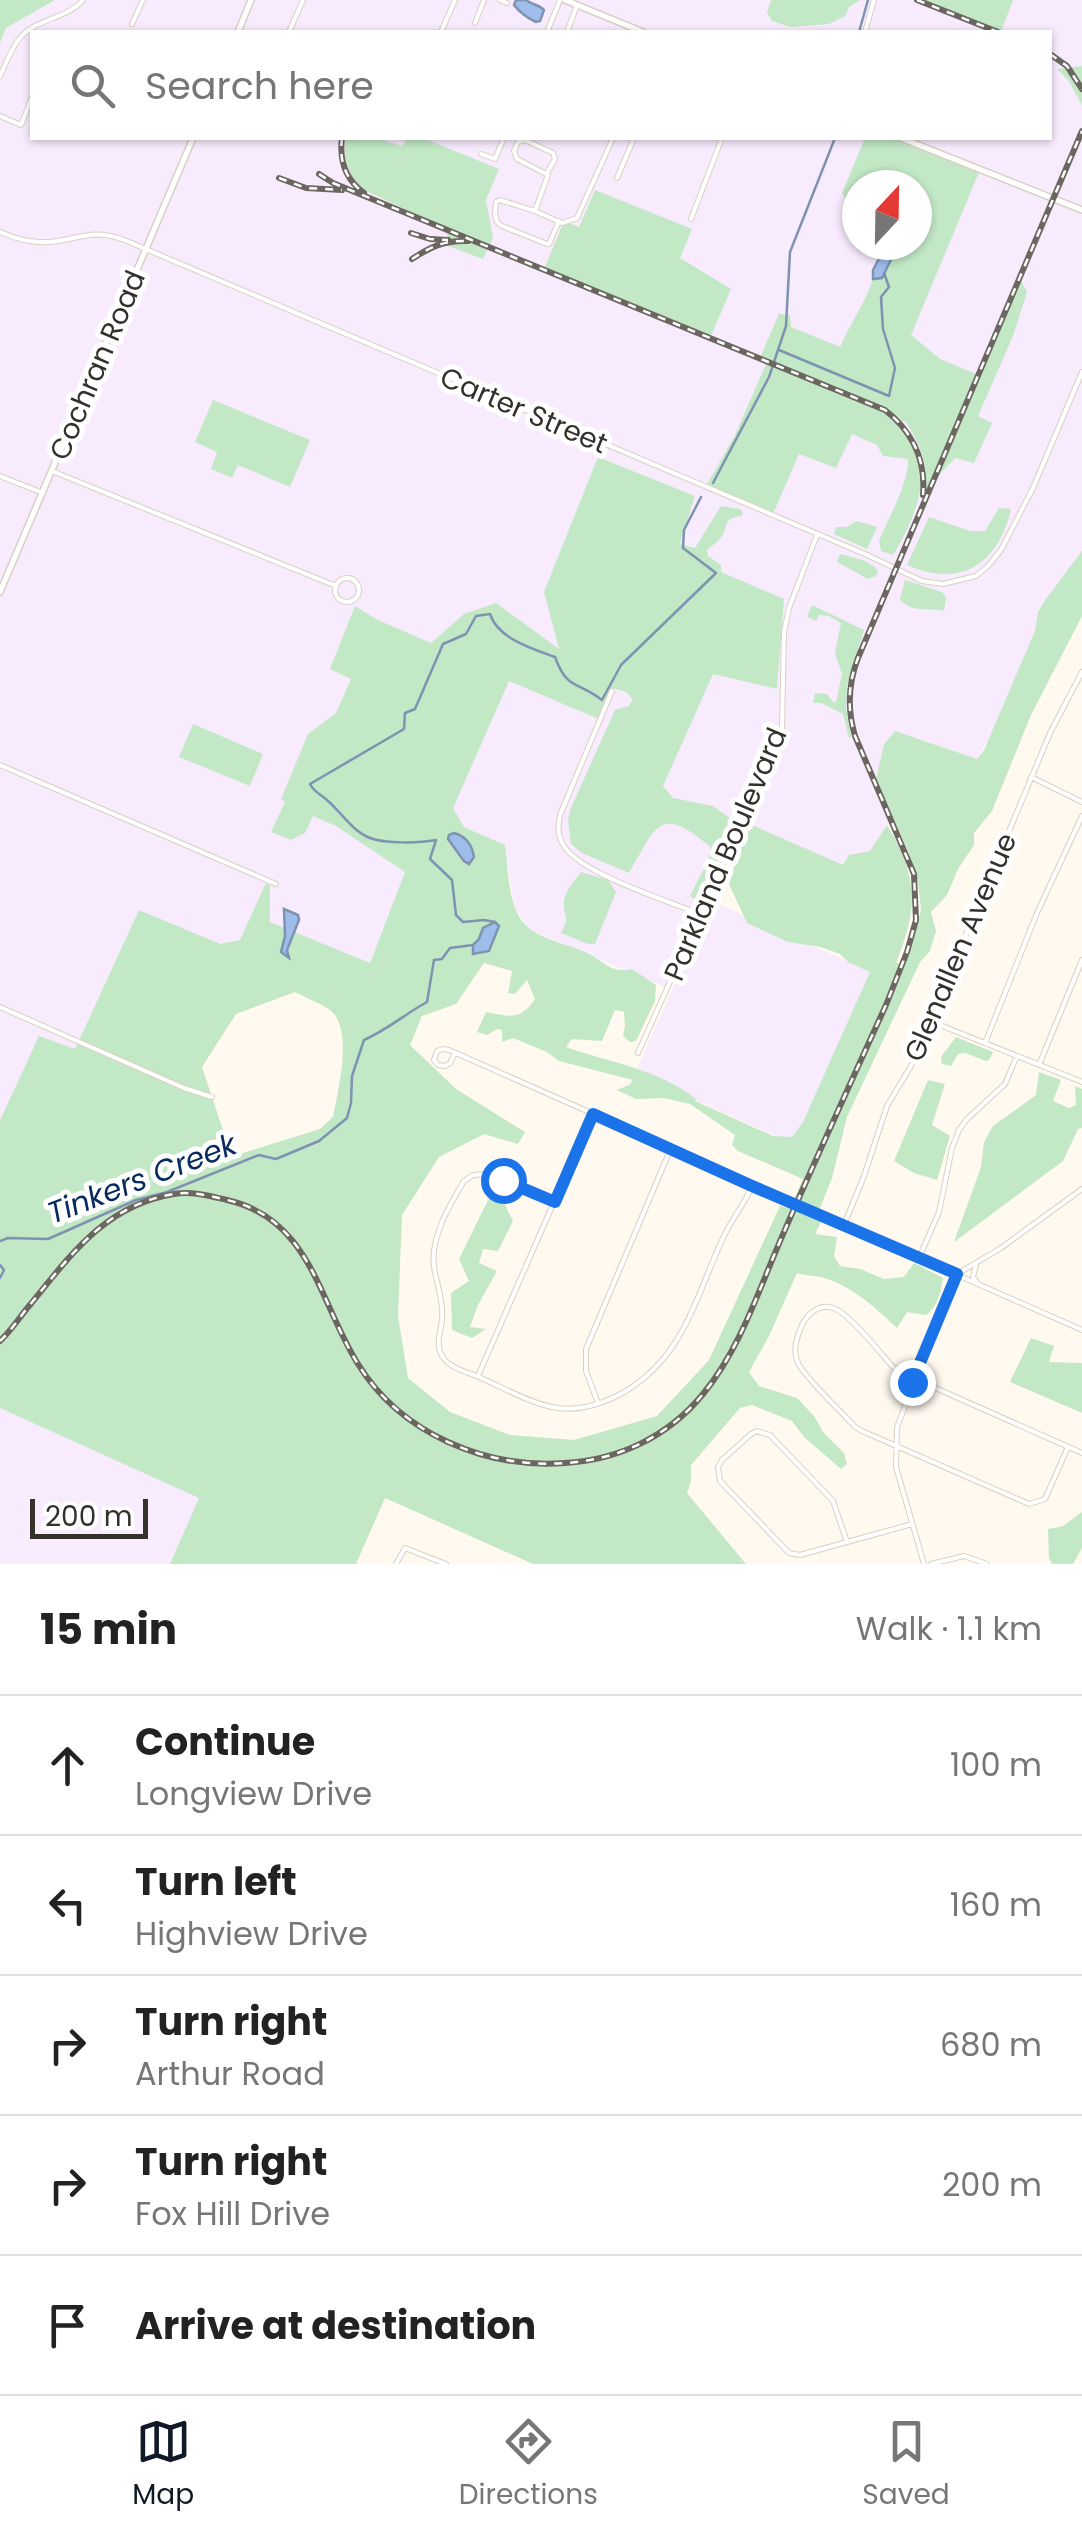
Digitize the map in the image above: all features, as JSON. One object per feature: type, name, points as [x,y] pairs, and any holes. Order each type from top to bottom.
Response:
[{"type":"street","points":[[0,76],[18,39],[30,28],[68,13],[82,0]]},
{"type":"street","points":[[132,24],[143,0]]},
{"type":"street","points":[[239,30],[251,0]]},
{"type":"street","points":[[290,30],[304,0]]},
{"type":"street","points":[[443,30],[455,0]]},
{"type":"street","points":[[475,22],[484,0]]},
{"type":"street","points":[[500,0],[507,3]]},
{"type":"street","points":[[547,30],[562,0],[639,30]]},
{"type":"street","points":[[866,30],[874,0]]},
{"type":"street","points":[[568,30],[577,5]]},
{"type":"street","points":[[0,116],[20,124],[30,101]]},
{"type":"street","name":"Cochran Road","points":[[0,592],[193,140]]},
{"type":"street","points":[[481,154],[495,160],[503,140]]},
{"type":"street","points":[[535,211],[554,159],[552,153],[525,140],[518,142],[514,151],[517,159],[547,173]]},
{"type":"street","points":[[558,221],[546,244],[502,226],[494,208],[500,200],[535,211],[558,221],[562,223],[578,218],[612,140]]},
{"type":"street","points":[[617,178],[633,140]]},
{"type":"street","points":[[691,218],[721,140]]},
{"type":"street","points":[[907,140],[1082,210]]},
{"type":"street","name":"Carter Street","points":[[0,232],[39,242],[98,233],[122,239],[922,581],[943,584],[976,576],[1001,550],[1033,488],[1082,372]]},
{"type":"street","points":[[52,471],[336,586]]},
{"type":"street","points":[[0,476],[43,493]]},
{"type":"street","name":"Parkland Boulevard","points":[[638,1053],[782,727],[782,638],[817,534]]},
{"type":"street","points":[[341,580],[352,580],[358,593],[350,601],[342,600],[337,596],[336,586],[341,580]]},
{"type":"street","name":"Glenallen Avenue","points":[[844,1226],[887,1106],[910,1066],[1056,720],[1082,672]]},
{"type":"street","points":[[612,690],[560,816],[557,828],[564,847],[586,866],[700,914]]},
{"type":"street","points":[[0,765],[276,884]]},
{"type":"street","points":[[1031,778],[1082,802]]},
{"type":"street","points":[[985,1043],[1082,816]]},
{"type":"street","points":[[1040,1065],[1082,960]]},
{"type":"street","points":[[0,1007],[184,1088],[212,1096]]},
{"type":"street","points":[[930,1021],[1082,1082]]},
{"type":"street","points":[[455,1053],[1082,1330]]},
{"type":"street","points":[[919,1258],[938,1212],[959,1130],[1005,1084],[1017,1056]]},
{"type":"street","points":[[478,1376],[593,1114]]},
{"type":"street","points":[[598,1403],[586,1371],[586,1350],[671,1148]]},
{"type":"street","points":[[555,1202],[486,1174],[464,1181],[432,1254],[443,1317],[438,1347],[448,1364],[553,1408],[569,1409],[612,1398],[644,1379],[677,1341],[727,1230],[752,1186]]},
{"type":"street","points":[[924,1564],[896,1467],[895,1445],[900,1415],[957,1274],[1082,1190]]},
{"type":"street","points":[[978,1262],[972,1272],[981,1286]]},
{"type":"street","points":[[1068,1447],[1045,1499],[1029,1504],[855,1427],[799,1366],[796,1342],[805,1320],[825,1306],[838,1310],[894,1368],[1082,1453]]},
{"type":"street","points":[[848,1542],[833,1501],[770,1435],[758,1431],[751,1434],[722,1460],[718,1467],[720,1481],[789,1553],[800,1555],[848,1542],[912,1524]]},
{"type":"street","points":[[397,1561],[405,1548],[446,1564]]},
{"type":"street","points":[[931,1564],[964,1556],[988,1564]]},
{"type":"shaded area","points":[[55,0],[917,0],[993,30],[30,30],[30,140],[1052,140],[1052,30],[1002,30],[1013,0],[1082,0],[1082,569],[977,759],[916,738],[884,744],[876,779],[895,821],[887,825],[870,851],[849,855],[843,866],[742,822],[668,988],[530,930],[514,907],[505,845],[464,827],[452,808],[509,680],[600,720],[464,614],[431,643],[378,620],[336,713],[308,734],[313,816],[336,826],[406,872],[369,964],[270,922],[267,884],[240,940],[219,944],[139,910],[74,1050],[39,1037],[0,1120],[0,43],[6,28]]},
{"type":"shaded area","points":[[712,901],[871,972],[793,1144],[635,1073]]},
{"type":"shaded area","points":[[0,1408],[200,1498],[170,1564],[0,1564]]},
{"type":"green space","points":[[0,0],[55,0],[6,28],[0,43]]},
{"type":"green space","points":[[771,0],[860,0],[849,7],[845,16],[829,24],[791,27],[772,21],[767,12]]},
{"type":"green space","points":[[917,0],[1013,0],[1002,30]]},
{"type":"green space","points":[[1082,66],[1082,105],[1057,69]]},
{"type":"green space","points":[[346,140],[382,140],[402,146],[406,140],[428,140],[499,169],[486,200],[493,238],[483,259],[448,246],[447,229],[362,189],[347,165]]},
{"type":"green space","points":[[864,140],[906,140],[980,170],[911,335],[940,359],[981,376],[1021,281],[1027,292],[1013,336],[978,416],[992,423],[974,463],[955,458],[938,476],[926,506],[922,453],[906,422],[892,420],[916,449],[922,478],[912,519],[893,555],[881,551],[879,541],[902,490],[908,459],[883,456],[877,445],[852,434],[836,468],[799,454],[772,516],[705,488],[735,435],[767,362],[760,358],[779,314],[790,315],[791,327],[840,347],[873,279],[882,278],[891,260],[932,260],[932,170],[852,170]]},
{"type":"green space","points":[[595,190],[692,229],[680,258],[731,289],[710,338],[544,269],[562,226],[569,223],[579,227]]},
{"type":"green space","points":[[213,400],[310,440],[290,487],[238,465],[232,478],[211,469],[217,452],[195,442]]},
{"type":"green space","points":[[598,457],[695,496],[680,544],[695,548],[721,506],[740,509],[741,516],[728,522],[722,536],[707,550],[708,556],[721,565],[721,572],[784,599],[777,689],[713,674],[663,786],[673,798],[713,806],[734,821],[698,902],[690,896],[711,847],[680,826],[669,824],[653,832],[629,873],[582,853],[571,844],[570,810],[615,710],[629,706],[633,699],[626,692],[613,688],[601,720],[509,681],[453,808],[464,827],[505,845],[511,892],[524,924],[614,969],[632,969],[656,985],[655,1001],[636,1041],[630,1042],[623,1036],[624,1012],[615,1010],[602,1041],[572,1039],[566,1047],[666,1080],[695,1101],[773,1136],[792,1137],[803,1122],[870,972],[840,954],[788,942],[747,923],[729,884],[741,843],[752,825],[843,865],[849,855],[870,851],[887,825],[905,861],[912,892],[909,924],[896,963],[905,963],[921,909],[909,853],[876,779],[884,744],[895,731],[977,759],[1035,631],[1038,612],[1082,551],[1082,616],[1031,715],[992,811],[974,833],[974,845],[947,895],[931,912],[936,931],[930,951],[920,962],[847,1117],[832,1178],[818,1213],[824,1216],[815,1234],[837,1237],[834,1256],[840,1266],[884,1279],[904,1277],[914,1263],[943,1278],[938,1298],[926,1315],[907,1312],[897,1328],[853,1291],[821,1277],[797,1273],[749,1372],[759,1386],[797,1398],[844,1453],[847,1464],[841,1469],[804,1437],[792,1421],[752,1405],[740,1408],[691,1465],[687,1493],[746,1564],[533,1564],[385,1498],[356,1564],[170,1564],[199,1498],[0,1408],[0,1120],[39,1036],[75,1049],[139,910],[220,944],[240,940],[266,883],[270,886],[270,922],[370,963],[405,872],[336,826],[313,816],[305,833],[291,840],[271,832],[308,734],[336,713],[351,679],[330,669],[355,606],[431,643],[464,614],[496,603],[559,649],[544,592]],"holes":[[[484,963],[512,971],[508,993],[515,994],[527,980],[535,999],[519,1014],[486,1012],[477,1032],[487,1035],[502,1030],[502,1042],[513,1038],[559,1061],[633,1080],[617,1090],[636,1099],[664,1098],[690,1104],[735,1135],[732,1145],[738,1151],[803,1179],[790,1209],[780,1206],[709,1360],[657,1416],[574,1440],[510,1435],[450,1412],[408,1378],[398,1316],[402,1215],[439,1157],[484,1134],[518,1144],[525,1132],[456,1089],[410,1045],[422,1016],[456,1004]],[[295,992],[330,1010],[341,1031],[341,1076],[333,1117],[320,1129],[243,1153],[230,1151],[202,1067],[236,1014]]]},
{"type":"green space","points":[[999,508],[1011,509],[1005,528],[987,557],[974,567],[944,574],[907,565],[929,517],[970,531],[985,531]]},
{"type":"green space","points":[[857,521],[877,527],[867,549],[834,534],[836,527]]},
{"type":"green space","points":[[840,554],[875,567],[876,576],[868,579],[837,562]]},
{"type":"green space","points":[[905,580],[942,592],[946,598],[944,611],[905,604],[900,599]]},
{"type":"green space","points":[[812,605],[864,630],[847,686],[849,738],[843,714],[813,703],[815,693],[827,694],[836,702],[842,674],[835,653],[841,623],[829,616],[819,615],[816,621],[807,617]]},
{"type":"green space","points":[[193,724],[263,754],[250,786],[179,757]]},
{"type":"green space","points":[[581,872],[608,880],[616,892],[595,944],[561,933],[566,919],[565,897]]},
{"type":"green space","points":[[956,1037],[993,1052],[989,1060],[965,1053],[958,1054],[951,1066],[942,1064],[941,1057]]},
{"type":"green space","points":[[1039,1072],[1061,1080],[1053,1101],[1069,1108],[1076,1105],[1075,1086],[1082,1089],[1082,1128],[1063,1161],[954,1242],[981,1167],[984,1142],[993,1126],[1036,1095]]},
{"type":"green space","points":[[928,1080],[945,1084],[932,1125],[950,1136],[937,1180],[894,1161]]},
{"type":"green space","points":[[495,1186],[507,1195],[505,1205],[513,1221],[498,1251],[483,1249],[479,1263],[497,1271],[470,1327],[486,1329],[472,1338],[452,1330],[451,1293],[469,1281],[459,1259]]},
{"type":"green space","points":[[1031,1338],[1054,1346],[1049,1362],[1082,1363],[1082,1413],[1010,1382]]},
{"type":"green space","points":[[1082,1512],[1082,1548],[1073,1564],[1052,1564],[1048,1529],[1063,1526]]},
{"type":"water","points":[[516,0],[542,8],[540,21],[521,13],[514,5]]},
{"type":"water","points":[[878,260],[891,260],[882,278],[873,279]]},
{"type":"water","points":[[454,833],[470,845],[474,857],[469,864],[448,839]]},
{"type":"water","points":[[284,909],[298,915],[299,920],[287,950],[289,958],[281,952]]},
{"type":"water","points":[[495,922],[499,926],[489,951],[473,954],[473,945],[483,928]]},
{"type":"waterway","name":"Tinkers Creek","points":[[860,30],[868,0]]},
{"type":"waterway","name":"Tinkers Creek","points":[[713,483],[769,377],[786,326],[790,252],[834,140]]},
{"type":"waterway","name":"Tinkers Creek","points":[[779,350],[889,396],[895,368],[883,329],[881,297],[889,287],[884,273]]},
{"type":"waterway","name":"Tinkers Creek","points":[[495,922],[463,922],[456,915],[452,880],[430,859],[436,840],[370,838],[352,826],[310,784],[404,729],[405,713],[415,709],[443,644],[466,634],[476,616],[490,614],[508,636],[555,657],[569,680],[602,700],[621,665],[716,573],[683,548],[684,530],[701,497]]},
{"type":"waterway","name":"Tinkers Creek","points":[[0,1241],[48,1239],[136,1200],[167,1192],[259,1155],[276,1159],[319,1141],[347,1118],[352,1076],[364,1040],[427,1002],[434,960],[442,959],[450,948],[473,945]]},
{"type":"waterway","name":"Tinkers Creek","points":[[0,1265],[4,1270],[0,1278]]},
{"type":"railway","points":[[917,0],[993,30]]},
{"type":"railway","points":[[1052,55],[1067,66],[1082,89]]},
{"type":"railway","points":[[0,1341],[75,1251],[109,1221],[150,1200],[194,1194],[255,1210],[277,1225],[309,1266],[358,1364],[376,1389],[397,1410],[448,1442],[505,1460],[585,1461],[641,1443],[690,1409],[716,1376],[749,1316],[907,952],[916,920],[914,874],[855,736],[850,706],[852,677],[1082,131]]},
{"type":"railway","points":[[342,140],[345,169],[364,193]]},
{"type":"railway","points":[[319,174],[885,410],[916,448],[923,495]]},
{"type":"railway","points":[[279,178],[306,188],[342,190]]},
{"type":"railway","points":[[411,233],[448,240]]},
{"type":"railway","points":[[412,259],[438,245],[468,241]]},
{"type":"route","points":[[503,1180],[555,1202],[593,1114],[957,1274],[912,1382]]}]
